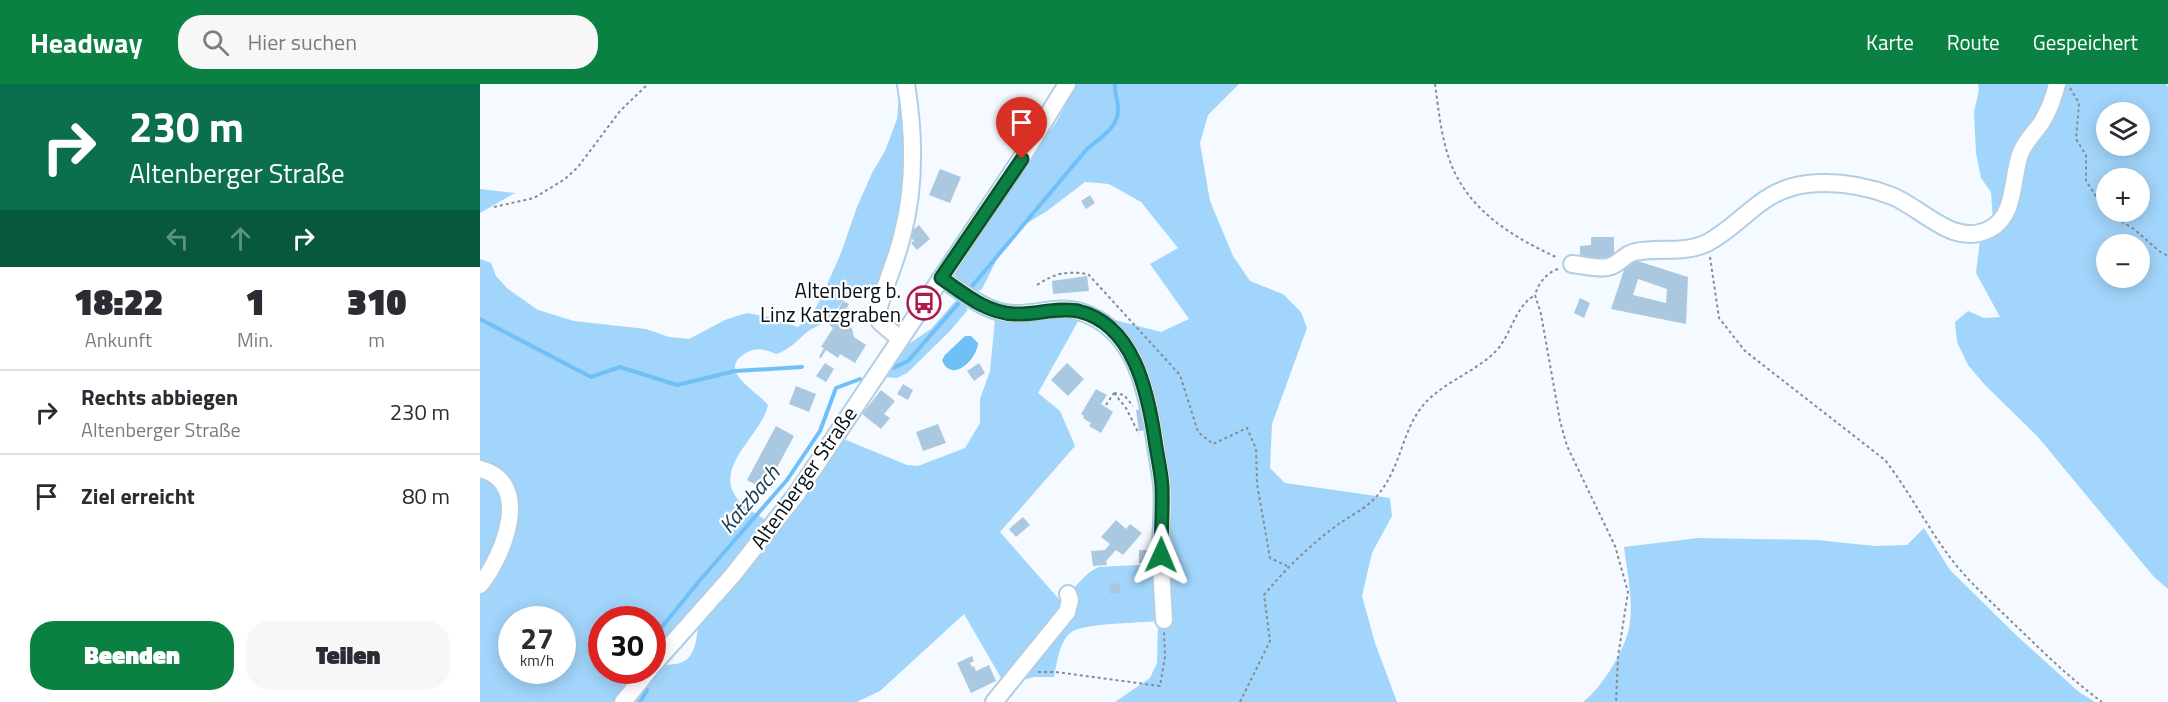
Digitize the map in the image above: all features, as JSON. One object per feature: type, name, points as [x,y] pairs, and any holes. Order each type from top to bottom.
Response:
[{"type":"street","points":[[900,339],[880,322],[878,311],[902,236],[907,210],[912,155],[906,84]]},
{"type":"street","name":"Altenberger Straße","points":[[666,650],[732,576],[796,495],[1022,159],[1067,84]]},
{"type":"street","points":[[1572,264],[1607,267],[1617,264],[1624,256],[1633,252],[1695,248],[1708,242],[1771,194],[1806,184],[1829,183],[1853,186],[1893,197],[1954,232],[1975,235],[1987,231],[2002,220],[2007,210],[2022,150],[2049,109],[2057,84]]},
{"type":"street","points":[[941,278],[993,310],[1013,314],[1062,309],[1080,312],[1095,318],[1119,337],[1133,358],[1143,378],[1150,408],[1162,485],[1161,555],[1164,620]]},
{"type":"street","points":[[480,469],[491,472],[498,478],[505,488],[510,510],[501,551],[480,585]]},
{"type":"street","points":[[994,702],[1067,612],[1070,600],[1068,594]]},
{"type":"street","points":[[623,702],[638,684]]},
{"type":"path","points":[[494,207],[534,198],[565,179],[578,167],[620,111],[648,84]]},
{"type":"path","points":[[1435,84],[1444,141],[1456,174],[1476,203],[1498,225],[1533,247],[1572,264]]},
{"type":"path","points":[[2068,84],[2079,103],[2076,139],[2086,155],[2085,181],[2096,197]]},
{"type":"path","points":[[2123,222],[2168,256]]},
{"type":"path","points":[[1708,242],[1719,318],[1745,351],[1885,460],[1900,479],[1926,524],[1950,558],[1978,589],[2071,679],[2102,702]]},
{"type":"path","points":[[1240,702],[1270,641],[1264,595],[1288,566],[1340,523],[1356,514],[1375,498],[1388,482],[1421,408],[1433,396],[1482,364],[1496,352],[1518,312],[1526,301],[1535,295],[1542,281],[1553,270],[1572,264]]},
{"type":"path","points":[[1037,285],[1053,275],[1074,272],[1088,274],[1180,375],[1198,432],[1213,444],[1247,428],[1256,449],[1257,484],[1270,558],[1288,566]]},
{"type":"path","points":[[1535,295],[1541,314],[1560,421],[1567,447],[1615,546],[1628,592],[1618,657],[1616,702]]},
{"type":"path","points":[[1106,405],[1114,393]]},
{"type":"path","points":[[1114,393],[1124,395],[1136,408]]},
{"type":"path","points":[[1114,393],[1126,408],[1139,434]]},
{"type":"path","points":[[1014,678],[1039,672],[1056,672],[1160,686],[1165,657],[1164,620]]},
{"type":"shaded area","points":[[900,84],[905,104],[905,201],[879,286],[859,288],[852,292],[823,323],[786,349],[777,354],[762,349],[750,351],[738,360],[735,367],[742,380],[768,405],[764,417],[740,452],[734,465],[730,477],[732,489],[743,505],[767,521],[666,641],[666,606],[588,606],[588,684],[631,684],[616,702],[480,702],[480,259],[491,263],[496,276],[508,289],[538,310],[574,321],[646,329],[669,337],[689,339],[725,320],[747,313],[769,317],[798,327],[812,315],[823,294],[841,253],[857,207],[885,151],[897,119]]},
{"type":"shaded area","points":[[1077,84],[1239,84],[1208,115],[1200,143],[1210,201],[1233,256],[1250,281],[1283,294],[1301,312],[1307,328],[1272,424],[1270,468],[1285,483],[1390,498],[1392,516],[1372,553],[1362,596],[1375,643],[1397,702],[1115,702],[1150,678],[1157,663],[1158,621],[1098,625],[1076,630],[1070,633],[1063,642],[1054,677],[1034,677],[1015,682],[1064,601],[1088,574],[1099,567],[1157,564],[1169,620],[1150,390],[1100,316],[1161,332],[1189,319],[1150,264],[1178,248],[1141,202],[1109,184],[1085,182],[1047,211],[1016,230],[1003,247],[982,289],[977,292],[966,286],[954,271],[1057,121]]},
{"type":"shaded area","points":[[1978,84],[2051,84],[2005,202],[1993,222],[1991,192],[1981,178],[1976,153],[1974,112],[1979,90]]},
{"type":"shaded area","points":[[2062,84],[2166,84],[2168,87],[2168,589],[2154,577],[2038,437],[1968,365],[1957,342],[1955,322],[1968,311],[1984,318],[2000,317],[1976,273],[1980,240],[2017,179]]},
{"type":"shaded area","points":[[480,189],[515,193],[480,213]]},
{"type":"shaded area","points":[[959,297],[968,302],[967,311],[949,332],[907,373],[897,378],[885,377],[907,345],[931,329]]},
{"type":"shaded area","points":[[1081,316],[1038,393],[1060,411],[1075,446],[1000,532],[1065,606],[1004,683],[964,614],[880,691],[857,702],[631,702],[645,684],[666,684],[666,665],[682,662],[691,655],[698,627],[792,512],[841,438],[907,465],[918,466],[965,448],[980,423],[980,399],[990,371],[995,320]]},
{"type":"shaded area","points":[[965,336],[971,336],[978,343],[977,350],[963,367],[951,370],[942,360]]},
{"type":"shaded area","points":[[1924,528],[1950,570],[2016,635],[2079,692],[2095,702],[1583,702],[1606,677],[1628,632],[1631,604],[1624,547],[1698,538],[1817,540],[1875,546],[1907,545]]},
{"type":"building","points":[[940,169],[961,177],[950,203],[929,195]]},
{"type":"building","points":[[1090,195],[1095,203],[1086,209],[1081,201]]},
{"type":"building","points":[[919,225],[930,239],[917,250],[908,234]]},
{"type":"building","points":[[1591,237],[1614,237],[1614,259],[1580,260],[1580,246],[1591,245]]},
{"type":"building","points":[[1628,258],[1688,277],[1686,324],[1611,309]],"holes":[[[1638,279],[1667,289],[1666,303],[1633,295]]]},
{"type":"building","points":[[1087,276],[1089,291],[1053,294],[1052,281]]},
{"type":"building","points":[[1580,298],[1590,303],[1584,318],[1574,313]]},
{"type":"building","points":[[843,301],[849,304],[839,322],[844,321],[851,325],[854,337],[866,345],[855,363],[840,354],[838,358],[826,350],[821,358],[819,357],[824,348],[821,347],[833,328],[829,325]]},
{"type":"building","points":[[825,363],[834,369],[826,382],[816,376]]},
{"type":"building","points":[[979,363],[985,373],[974,381],[967,371]]},
{"type":"building","points":[[1067,363],[1084,379],[1068,396],[1051,380]]},
{"type":"building","points":[[903,384],[913,390],[908,400],[897,394]]},
{"type":"building","points":[[796,386],[816,394],[809,412],[789,404]]},
{"type":"building","points":[[1096,389],[1107,395],[1101,404],[1113,412],[1101,433],[1089,426],[1091,423],[1081,414]]},
{"type":"building","points":[[881,390],[895,401],[884,414],[890,418],[881,429],[862,414]]},
{"type":"building","points":[[1143,409],[1146,430],[1139,431],[1136,410]]},
{"type":"building","points":[[938,424],[946,443],[923,451],[916,432]]},
{"type":"building","points":[[776,426],[794,436],[774,473],[768,470],[758,486],[747,480]]},
{"type":"building","points":[[1023,517],[1030,525],[1016,537],[1009,529]]},
{"type":"building","points":[[1116,520],[1126,529],[1130,524],[1142,533],[1123,555],[1116,550],[1106,561],[1107,565],[1093,566],[1091,551],[1105,550],[1110,544],[1101,537]]},
{"type":"building","points":[[1139,550],[1148,550],[1148,563],[1139,563]]},
{"type":"building","points":[[1120,583],[1120,593],[1110,594],[1109,584]]},
{"type":"building","points":[[972,656],[974,661],[970,663],[972,667],[974,666],[976,671],[989,665],[996,681],[971,693],[957,663]]},
{"type":"waterway","name":"Katzbach","points":[[968,291],[1087,149],[1116,121],[1118,108],[1115,84]]},
{"type":"waterway","name":"Katzbach","points":[[893,368],[908,361],[964,297]]},
{"type":"waterway","points":[[480,319],[591,377],[620,367],[677,385],[735,371],[802,367]]},
{"type":"waterway","name":"Katzbach","points":[[666,622],[787,480],[820,431],[836,388],[860,379]]},
{"type":"waterway","name":"Katzbach","points":[[640,702],[647,690]]},
{"type":"place","name":"Altenberg b. Linz Katzgraben","points":[[924,303]]},
{"type":"route","points":[[1022,159],[941,278],[993,310],[1013,314],[1062,309],[1080,312],[1095,318],[1119,337],[1143,378],[1150,408],[1162,485],[1161,555]]}]
